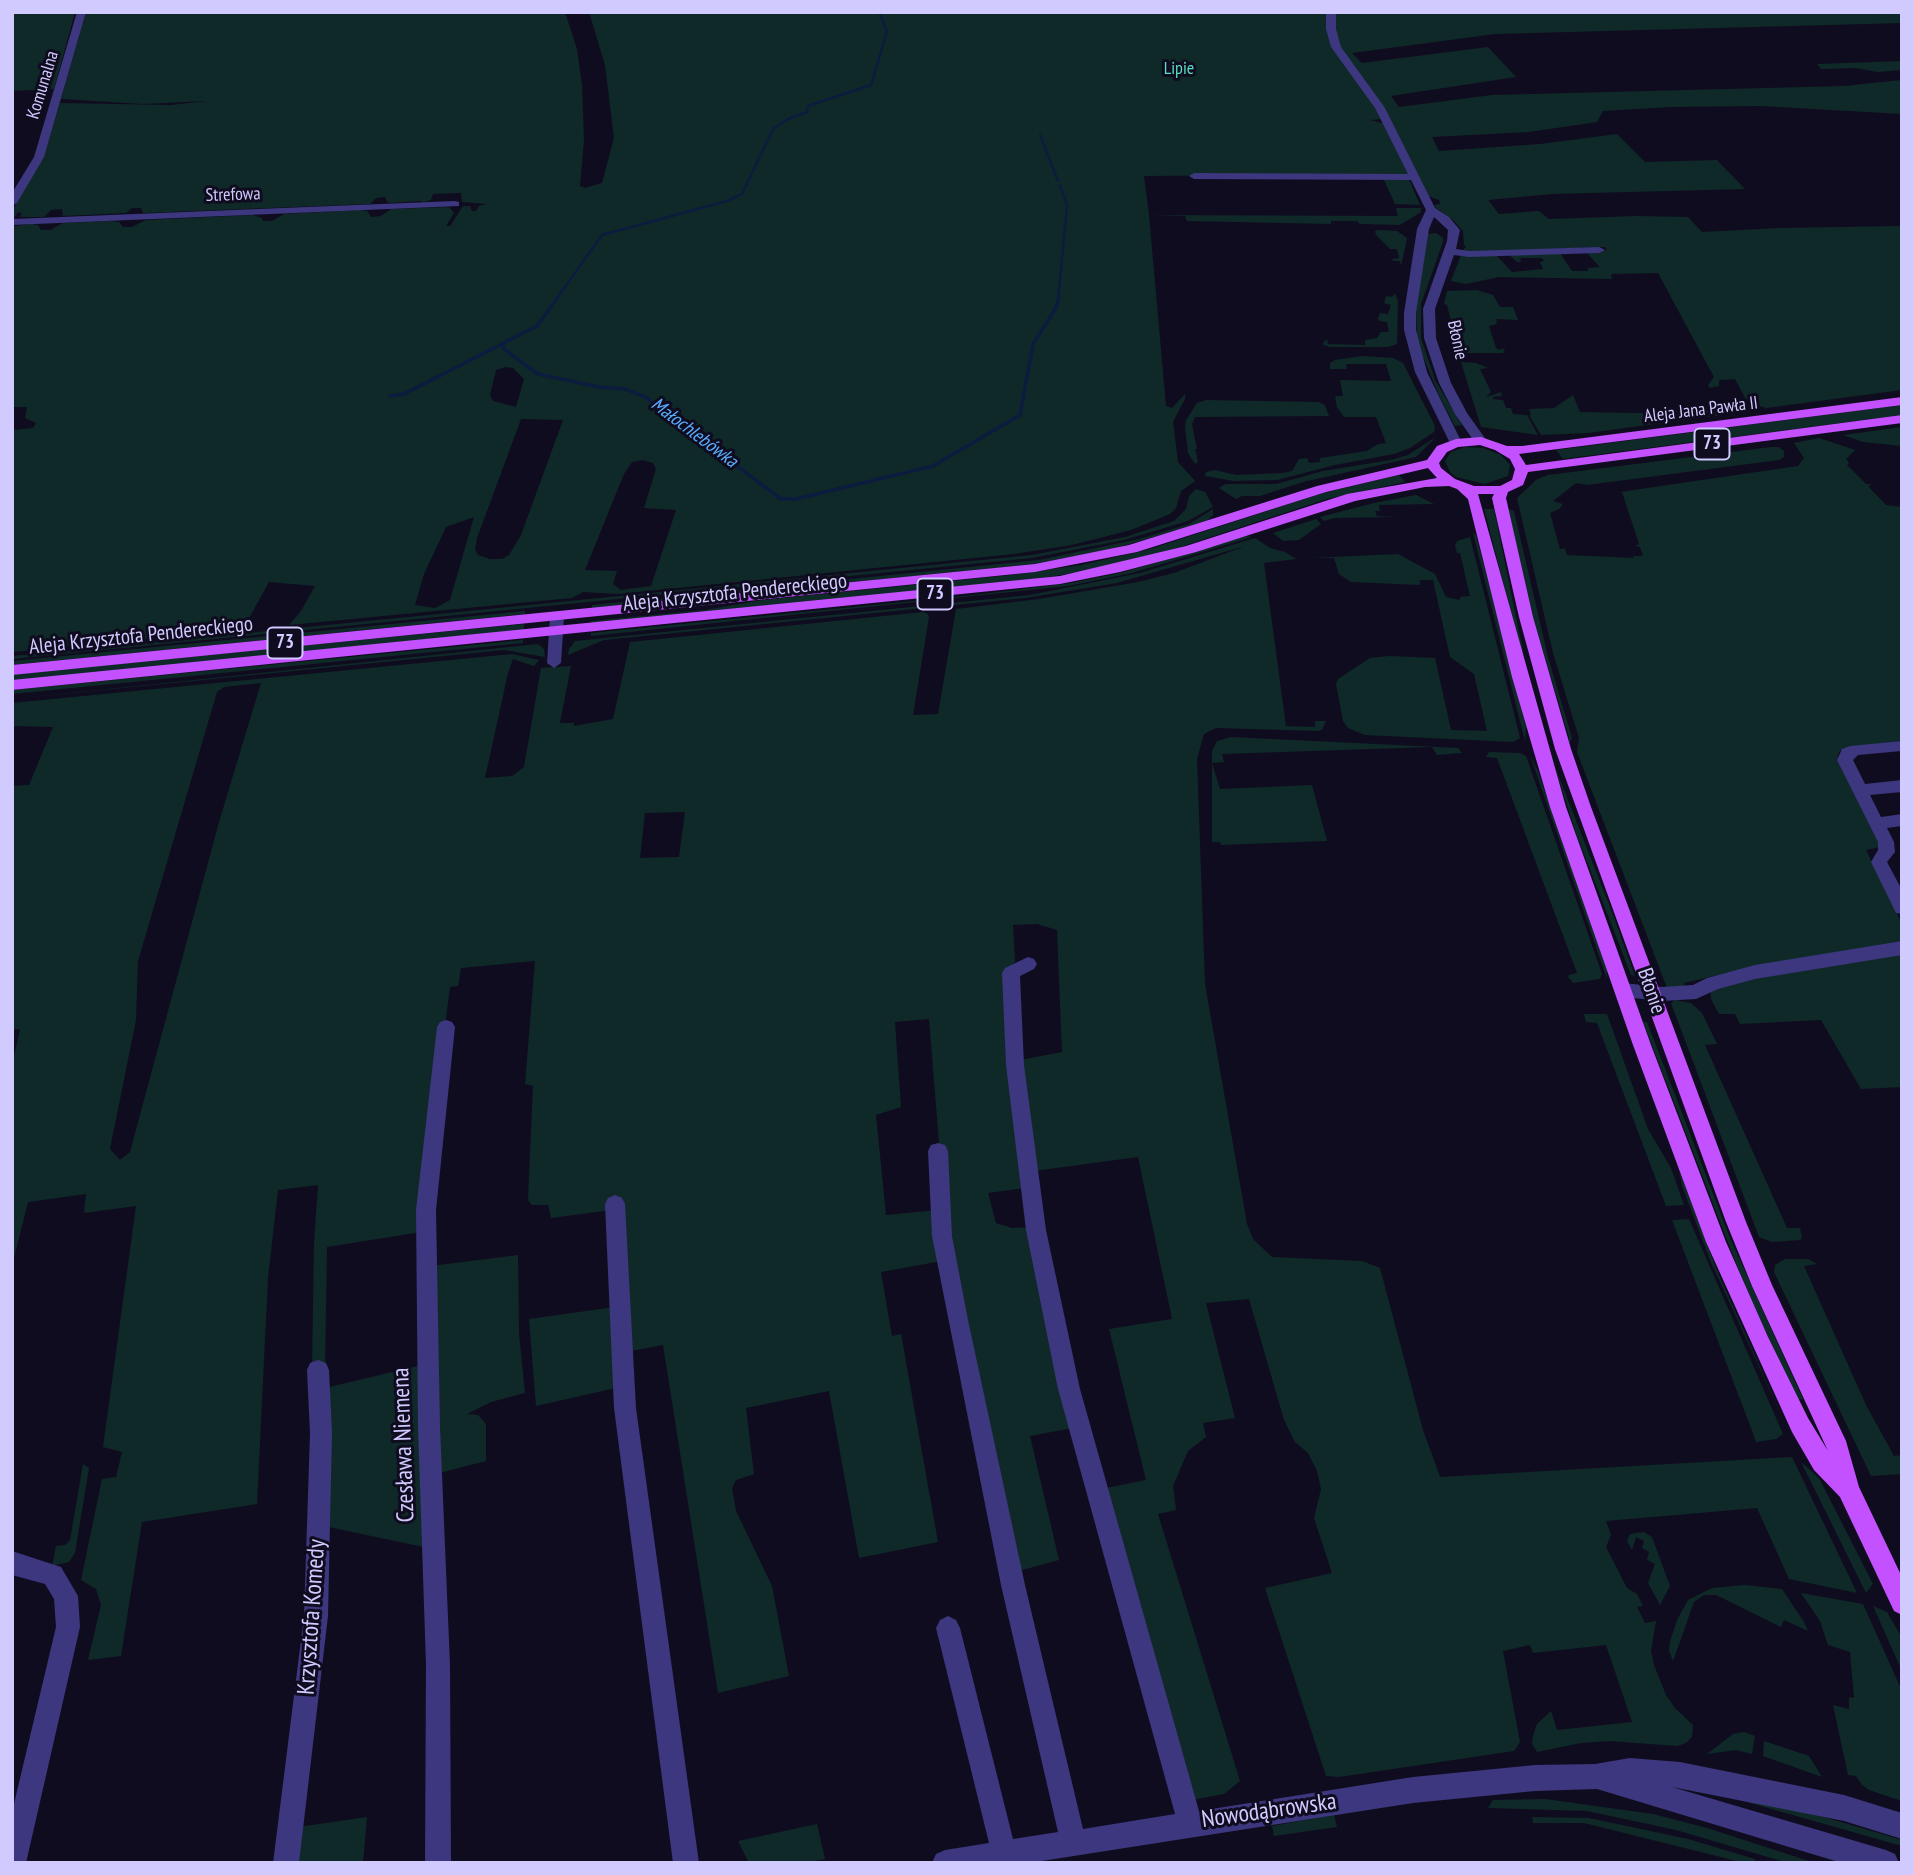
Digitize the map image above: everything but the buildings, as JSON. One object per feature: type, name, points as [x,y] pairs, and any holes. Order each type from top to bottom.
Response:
[{"type":"main road","name":"Aleja Jana Pawła II","points":[[1504,450],[1534,449],[1902,401]]},
{"type":"main road","name":"Aleja Jana Pawła II","points":[[1522,469],[1902,419]]},
{"type":"main road","name":"73","points":[[1432,463],[1442,449],[1456,443],[1481,442],[1516,457],[1522,469]]},
{"type":"main road","name":"Błonie","points":[[1432,463],[1435,470],[1474,498],[1550,783],[1716,1242],[1754,1330],[1822,1462],[1848,1489]]},
{"type":"main road","name":"Aleja Krzysztofa Pendereckiego","points":[[12,685],[556,624],[1078,561],[1132,549],[1322,489],[1432,463]]},
{"type":"main road","points":[[1502,490],[1518,482],[1522,469]]},
{"type":"main road","name":"Aleja Krzysztofa Pendereckiego","points":[[12,670],[1060,580],[1120,568],[1191,549],[1352,497],[1425,483],[1456,485]]},
{"type":"main road","name":"73","points":[[1456,485],[1483,491],[1502,490]]},
{"type":"main road","name":"Błonie","points":[[1502,490],[1499,498],[1526,617],[1563,749],[1650,992],[1740,1232],[1838,1448],[1848,1489],[1902,1603]]},
{"type":"street","name":"Komunalna","points":[[12,203],[39,157],[82,12]]},
{"type":"street","name":"Błonie","points":[[1331,12],[1331,29],[1336,47],[1380,108],[1431,210],[1452,226],[1449,251],[1432,299],[1430,338],[1445,383],[1461,414],[1481,442]]},
{"type":"street","points":[[1194,176],[1416,177]]},
{"type":"street","name":"Strefowa","points":[[12,222],[456,204]]},
{"type":"street","name":"Błonie","points":[[1431,210],[1423,229],[1409,313],[1411,342],[1421,372],[1456,443]]},
{"type":"street","points":[[1423,229],[1441,232],[1446,238],[1449,251],[1469,254],[1599,250]]},
{"type":"street","points":[[554,663],[556,624]]},
{"type":"street","points":[[1902,746],[1848,753],[1845,760],[1888,849],[1880,862],[1902,908]]},
{"type":"street","points":[[1860,790],[1902,786]]},
{"type":"street","points":[[1876,823],[1902,820]]},
{"type":"street","points":[[1623,990],[1696,992],[1713,983],[1755,972],[1902,948]]},
{"type":"street","points":[[1028,964],[1011,973],[1015,1065],[1036,1230],[1069,1389],[1190,1823]]},
{"type":"street","name":"Czesława Niemena","points":[[438,1863],[439,1665],[429,1427],[426,1210],[446,1027]]},
{"type":"street","points":[[938,1152],[943,1236],[958,1320],[1031,1666],[1073,1842]]},
{"type":"street","points":[[615,1204],[625,1408],[686,1863]]},
{"type":"street","name":"Krzysztofa Komedy","points":[[286,1863],[316,1616],[321,1433],[318,1370]]},
{"type":"street","points":[[12,1563],[52,1575],[66,1596],[68,1627],[13,1863]]},
{"type":"street","points":[[948,1628],[995,1824],[1008,1858]]},
{"type":"street","name":"Nowodąbrowska","points":[[946,1863],[1008,1858],[1073,1842],[1438,1787],[1555,1777],[1595,1777],[1630,1772],[1680,1775],[1844,1808],[1902,1826]]},
{"type":"street","name":"Nowodąbrowska","points":[[1595,1777],[1886,1863]]},
{"type":"green space","points":[[12,12],[75,12],[54,89],[12,91]]},
{"type":"green space","name":"Lipie","points":[[86,12],[565,12],[577,49],[582,85],[584,140],[580,186],[585,188],[602,183],[614,138],[605,65],[589,12],[1329,12],[1329,29],[1384,119],[1370,120],[1386,124],[1411,174],[1144,176],[1166,406],[1172,408],[1185,394],[1173,422],[1178,462],[1195,481],[1181,491],[1176,508],[1170,514],[1131,530],[1072,545],[1014,554],[618,594],[583,592],[572,598],[289,625],[301,611],[315,586],[269,582],[248,620],[248,629],[12,652],[12,430],[33,428],[36,423],[25,418],[27,407],[14,407],[12,410],[14,226],[32,224],[38,225],[41,230],[50,230],[63,223],[111,221],[119,222],[123,227],[132,227],[146,220],[253,215],[263,221],[272,221],[284,214],[360,210],[367,211],[371,217],[381,216],[391,209],[449,207],[454,213],[446,226],[450,226],[463,206],[470,206],[472,211],[476,211],[479,206],[487,204],[462,202],[461,193],[433,194],[431,200],[422,203],[388,203],[385,197],[376,198],[370,204],[143,213],[141,208],[132,208],[126,213],[63,216],[62,209],[51,210],[44,217],[20,217],[22,213],[18,212],[14,218],[12,211],[44,155],[60,103],[171,105],[207,101],[143,104],[61,99]],"holes":[[[513,368],[524,379],[516,407],[493,401],[490,395],[496,370]],[[521,419],[563,420],[521,535],[509,555],[502,559],[478,555],[475,549]],[[642,460],[653,463],[656,469],[644,508],[676,510],[651,586],[621,590],[613,584],[617,571],[585,570],[624,474],[632,462]],[[474,517],[450,600],[435,608],[415,605],[424,574],[446,527]]]},
{"type":"green space","points":[[1333,12],[1902,12],[1902,23],[1495,34],[1352,53],[1362,63],[1488,47],[1516,77],[1391,96],[1399,107],[1492,95],[1844,86],[1902,80],[1902,114],[1760,106],[1670,107],[1603,111],[1597,122],[1529,132],[1432,137],[1439,151],[1540,144],[1617,134],[1645,162],[1717,160],[1745,189],[1552,194],[1488,200],[1499,214],[1539,211],[1549,219],[1688,217],[1702,232],[1902,226],[1902,390],[1766,408],[1745,398],[1735,379],[1719,380],[1719,386],[1710,388],[1708,385],[1714,377],[1658,273],[1611,274],[1612,279],[1499,277],[1466,284],[1451,281],[1461,255],[1496,255],[1512,272],[1543,269],[1540,262],[1544,261],[1542,258],[1520,258],[1521,262],[1517,262],[1509,255],[1560,253],[1572,271],[1588,271],[1588,268],[1600,267],[1586,252],[1607,250],[1605,247],[1462,252],[1466,246],[1463,231],[1436,208],[1434,205],[1440,204],[1439,200],[1428,196],[1417,173],[1338,47]]},
{"type":"green space","points":[[1902,61],[1902,70],[1877,72],[1856,68],[1821,69],[1817,64]]},
{"type":"green space","points":[[1383,178],[1409,179],[1420,205],[1395,204]]},
{"type":"green space","points":[[1396,208],[1421,208],[1421,212],[1400,225],[1360,224],[1357,221],[1331,221],[1331,224],[1187,221],[1185,216],[1149,215],[1398,216]]},
{"type":"green space","points":[[1375,231],[1397,231],[1407,238],[1401,266],[1400,261],[1392,259],[1399,258],[1397,249],[1390,249],[1376,235]]},
{"type":"green space","points":[[1436,233],[1443,238],[1443,242],[1421,304],[1421,338],[1435,380],[1462,425],[1455,426],[1417,342],[1416,308],[1428,234]]},
{"type":"green space","points":[[1477,290],[1493,295],[1500,307],[1513,307],[1518,320],[1496,319],[1497,324],[1489,326],[1496,348],[1505,348],[1503,353],[1459,353],[1447,305],[1444,304],[1447,291]]},
{"type":"green space","points":[[1395,293],[1398,301],[1397,344],[1388,347],[1329,347],[1322,344],[1327,339],[1328,344],[1365,345],[1365,340],[1377,338],[1381,332],[1389,332],[1387,322],[1379,321],[1378,318],[1380,313],[1388,314],[1391,305],[1384,303],[1386,296],[1392,297]]},
{"type":"green space","points":[[1362,356],[1393,358],[1403,363],[1435,426],[1434,432],[1410,448],[1394,454],[1277,480],[1234,481],[1205,476],[1206,472],[1215,470],[1236,475],[1282,473],[1292,471],[1299,459],[1307,458],[1309,463],[1320,462],[1320,458],[1367,451],[1378,444],[1386,443],[1376,417],[1344,417],[1337,407],[1335,396],[1343,396],[1340,380],[1391,381],[1386,364],[1346,364],[1347,369],[1330,369],[1330,363],[1335,360]]},
{"type":"green space","points":[[1461,362],[1476,363],[1488,368],[1480,369],[1491,392],[1486,397],[1501,392],[1502,396],[1493,399],[1503,400],[1506,408],[1511,408],[1513,414],[1527,415],[1538,435],[1481,427]]},
{"type":"green space","points":[[1573,395],[1580,412],[1686,414],[1684,409],[1712,410],[1707,399],[1727,403],[1734,410],[1730,414],[1588,433],[1541,435],[1529,415],[1529,409],[1554,408]]},
{"type":"green space","points":[[1206,400],[1319,402],[1325,405],[1329,416],[1195,417],[1192,424],[1198,462],[1195,464],[1188,453],[1186,420],[1197,403]]},
{"type":"green space","points":[[1902,405],[1902,415],[1563,459],[1556,450]]},
{"type":"green space","points":[[1902,427],[1902,446],[1863,442],[1843,435]]},
{"type":"green space","points":[[1436,437],[1416,457],[1303,482],[1260,496],[1242,496],[1236,499],[1219,488],[1225,484],[1276,484],[1323,471],[1391,460],[1408,455]]},
{"type":"green space","points":[[1819,438],[1855,450],[1846,459],[1849,463],[1847,465],[1866,484],[1872,484],[1868,486],[1886,505],[1902,507],[1902,741],[1845,748],[1839,752],[1837,758],[1881,847],[1866,850],[1902,924],[1902,942],[1752,967],[1684,983],[1686,988],[1667,988],[1577,752],[1579,738],[1553,653],[1517,498],[1537,479],[1548,475],[1771,447],[1779,447],[1784,451],[1784,457],[1779,460],[1587,485],[1576,483],[1553,501],[1563,504],[1550,513],[1560,549],[1565,548],[1567,555],[1634,558],[1633,556],[1643,556],[1640,547],[1635,546],[1639,544],[1622,492],[1613,493],[1798,466],[1804,458],[1794,443]]},
{"type":"green space","points":[[1465,447],[1483,448],[1501,455],[1510,465],[1508,476],[1485,484],[1456,477],[1450,472],[1445,461],[1451,452]]},
{"type":"green space","points":[[1399,475],[1405,482],[1327,499],[1171,550],[1085,571],[1023,581],[591,624],[591,621],[704,610],[763,600],[1011,575],[1081,565],[1147,550],[1323,493]]},
{"type":"green space","points":[[1196,489],[1205,492],[1213,507],[1188,521],[1124,540],[1032,558],[12,659],[12,656],[1032,555],[1125,537],[1174,521],[1186,509],[1189,496]]},
{"type":"green space","points":[[1416,495],[1434,504],[1379,505],[1380,511],[1375,511],[1377,516],[1395,517],[1334,518],[1324,521],[1320,517],[1374,503]]},
{"type":"green space","points":[[1213,509],[1213,515],[1208,520],[1165,534],[1108,550],[1034,564],[592,608],[592,605],[1039,560],[1139,539],[1189,524]]},
{"type":"green space","points":[[1484,509],[1494,509],[1524,656],[1522,654]]},
{"type":"green space","points":[[1508,509],[1514,511],[1548,657],[1572,738],[1568,746],[1569,737],[1534,621]]},
{"type":"green space","points":[[1316,519],[1321,524],[1299,540],[1283,541],[1273,533]]},
{"type":"green space","points":[[1473,533],[1476,535],[1526,727],[1525,741]]},
{"type":"green space","points":[[1245,536],[1252,537],[1132,573],[1068,586],[591,636],[591,633],[1071,583],[1124,572]]},
{"type":"green space","points":[[1470,537],[1520,738],[1513,742],[1365,735],[1348,728],[1343,721],[1336,684],[1338,679],[1370,658],[1389,656],[1435,658],[1451,730],[1487,731],[1474,674],[1450,657],[1433,580],[1420,580],[1420,585],[1351,582],[1339,574],[1334,558],[1312,558],[1398,554],[1435,574],[1446,597],[1460,600],[1460,597],[1470,596],[1460,553],[1457,553],[1455,545],[1457,541]]},
{"type":"green space","points":[[1255,538],[1296,559],[1264,563],[1286,726],[1315,727],[1315,721],[1326,721],[1322,730],[1318,731],[1216,728],[1204,734],[1197,759],[1205,984],[1247,1224],[1253,1239],[1272,1257],[1362,1261],[1380,1268],[1423,1430],[1440,1477],[1792,1457],[1857,1593],[1789,1579],[1757,1508],[1606,1521],[1611,1535],[1606,1547],[1627,1588],[1637,1594],[1643,1606],[1637,1607],[1645,1623],[1656,1621],[1651,1651],[1654,1665],[1666,1695],[1693,1725],[1692,1737],[1686,1743],[1677,1746],[1609,1741],[1581,1743],[1537,1752],[1532,1744],[1537,1724],[1551,1711],[1557,1730],[1632,1722],[1606,1645],[1533,1653],[1530,1645],[1503,1651],[1520,1742],[1514,1751],[1339,1777],[1326,1776],[1265,1588],[1332,1573],[1314,1518],[1321,1489],[1317,1471],[1308,1453],[1295,1442],[1284,1420],[1249,1299],[1206,1303],[1235,1418],[1203,1423],[1206,1437],[1188,1451],[1173,1486],[1176,1510],[1158,1514],[1240,1781],[1224,1794],[1192,1800],[1101,1489],[1146,1480],[1109,1329],[1172,1319],[1138,1157],[1034,1171],[1020,1060],[1062,1052],[1057,930],[1037,924],[1013,925],[1015,962],[1008,969],[1025,1188],[988,1193],[996,1223],[1012,1228],[1031,1227],[1073,1428],[1030,1436],[1059,1560],[1015,1572],[959,1297],[939,1143],[929,1019],[895,1022],[901,1107],[876,1115],[886,1215],[938,1210],[942,1261],[881,1272],[892,1336],[901,1334],[938,1542],[859,1558],[829,1391],[746,1408],[754,1474],[736,1480],[732,1488],[736,1511],[772,1586],[789,1676],[718,1693],[663,1345],[625,1352],[612,1210],[551,1218],[548,1205],[532,1205],[528,1200],[533,1086],[525,1084],[535,961],[461,968],[458,986],[450,987],[423,1192],[421,1232],[327,1247],[325,1367],[312,1370],[314,1243],[318,1185],[278,1190],[268,1278],[257,1504],[142,1522],[121,1656],[88,1660],[101,1605],[96,1589],[81,1580],[102,1479],[116,1477],[122,1452],[103,1447],[136,1206],[84,1213],[86,1194],[28,1202],[12,1266],[12,1065],[20,1029],[12,1030],[12,786],[29,785],[53,727],[15,726],[12,729],[12,703],[512,654],[539,660],[534,666],[513,659],[485,778],[512,776],[524,767],[541,668],[571,666],[560,723],[574,723],[574,726],[613,719],[630,642],[923,612],[929,617],[913,715],[938,714],[956,609],[1039,599],[1138,582],[1174,573],[1245,546],[1117,583],[1025,598],[604,640],[568,655],[575,641],[1030,595],[1140,573]],"holes":[[[261,683],[219,822],[130,1152],[120,1160],[110,1149],[136,1020],[138,961],[217,692],[224,687]],[[685,812],[679,857],[640,858],[645,813]]]},
{"type":"green space","points":[[525,611],[525,614],[12,665],[12,661]]},
{"type":"green space","points":[[524,624],[524,630],[12,681],[12,674]]},
{"type":"green space","points":[[523,640],[523,643],[12,694],[12,690]]},
{"type":"green space","points":[[538,644],[544,649],[545,657],[504,650],[12,699]]},
{"type":"green space","points":[[1231,737],[1458,748],[1462,753],[1437,755],[1432,747],[1222,754],[1224,762],[1212,763],[1212,751],[1217,741]]},
{"type":"green space","points":[[1489,752],[1520,753],[1526,756],[1602,974],[1600,979],[1573,983],[1568,977],[1577,973],[1497,758],[1486,757]]},
{"type":"green space","points":[[1530,755],[1587,912],[1607,971],[1607,979]]},
{"type":"green space","points":[[1553,762],[1635,976],[1631,975],[1577,836]]},
{"type":"green space","points":[[1212,763],[1220,789],[1312,785],[1327,841],[1221,845],[1220,842],[1212,842]]},
{"type":"green space","points":[[1902,954],[1902,1087],[1861,1089],[1821,1020],[1740,1024],[1735,1014],[1719,1014],[1711,999],[1710,989],[1761,977]]},
{"type":"green space","points":[[1675,1000],[1691,1003],[1702,1013],[1717,1044],[1705,1045],[1787,1228],[1800,1228],[1800,1240],[1772,1242],[1759,1237],[1671,1003]]},
{"type":"green space","points":[[1584,1014],[1607,1014],[1648,1129],[1671,1168],[1684,1205],[1666,1206],[1597,1023],[1586,1022]]},
{"type":"green space","points":[[1643,1022],[1647,1022],[1730,1238],[1803,1399],[1798,1400],[1747,1292]]},
{"type":"green space","points":[[1679,1170],[1716,1268],[1786,1426],[1710,1260],[1682,1186]]},
{"type":"green space","points":[[1689,1219],[1783,1434],[1776,1439],[1756,1442],[1672,1220]]},
{"type":"green space","points":[[518,1255],[519,1334],[525,1393],[491,1402],[467,1414],[478,1415],[486,1424],[486,1461],[435,1474],[431,1266]]},
{"type":"green space","points":[[1785,1259],[1808,1259],[1817,1264],[1804,1266],[1866,1405],[1894,1456],[1902,1455],[1902,1474],[1871,1476],[1774,1272],[1775,1265]]},
{"type":"green space","points":[[615,1307],[620,1387],[536,1406],[529,1319]]},
{"type":"green space","points":[[422,1365],[428,1548],[324,1526],[325,1388]]},
{"type":"green space","points":[[1801,1462],[1819,1478],[1873,1584],[1866,1593]]},
{"type":"green space","points":[[83,1464],[89,1468],[75,1553],[69,1562],[52,1566],[56,1546],[65,1545],[70,1540]]},
{"type":"green space","points":[[1644,1532],[1652,1537],[1670,1586],[1660,1605],[1648,1583],[1655,1564],[1647,1560],[1649,1552],[1642,1548],[1644,1541],[1636,1537],[1632,1550],[1627,1541],[1630,1534]]},
{"type":"green space","points":[[1745,1585],[1782,1589],[1808,1631],[1784,1620],[1781,1627],[1716,1595],[1704,1595],[1694,1602],[1673,1661],[1669,1651],[1670,1641],[1688,1600],[1712,1588]]},
{"type":"green space","points":[[1801,1593],[1863,1604],[1902,1691],[1902,1801],[1869,1790],[1856,1776],[1848,1775],[1833,1705],[1849,1709],[1849,1697],[1854,1698],[1850,1652],[1828,1645],[1820,1621]]},
{"type":"green space","points":[[1873,1606],[1887,1612],[1902,1638],[1902,1671]]},
{"type":"green space","points":[[1744,1732],[1755,1736],[1752,1754],[1736,1750],[1707,1754],[1733,1734]]},
{"type":"green space","points":[[1764,1741],[1809,1756],[1822,1777],[1763,1756]]},
{"type":"green space","points":[[1708,1791],[1743,1794],[1902,1840],[1902,1846]]},
{"type":"green space","points":[[1545,1799],[1653,1814],[1707,1828],[1815,1863],[1788,1863],[1676,1830],[1587,1811],[1488,1808],[1493,1800]]},
{"type":"green space","points":[[1334,1815],[1337,1827],[1274,1836],[1272,1826]]},
{"type":"green space","points":[[367,1817],[363,1863],[293,1863],[298,1827]]},
{"type":"green space","points":[[1532,1817],[1589,1818],[1688,1839],[1755,1859],[1755,1863],[1745,1863],[1584,1823],[1533,1823]]},
{"type":"green space","points":[[817,1824],[825,1859],[801,1863],[749,1863],[738,1841]]},
{"type":"waterway","name":"Małochlebówka","points":[[555,301],[602,235],[727,201],[742,194],[773,129],[788,119],[807,112],[808,106],[871,85],[887,32],[879,12]]},
{"type":"waterway","name":"Małochlebówka","points":[[1040,135],[1058,181]]},
{"type":"waterway","name":"Małochlebówka","points":[[1058,301],[1067,205],[1060,186]]},
{"type":"waterway","points":[[390,396],[404,394],[537,326],[556,300]]},
{"type":"waterway","name":"Małochlebówka","points":[[503,344],[504,349],[538,374],[599,387],[625,389],[645,397],[781,499],[796,499],[933,466],[1020,415],[1033,344],[1056,308],[1058,300]]}]
